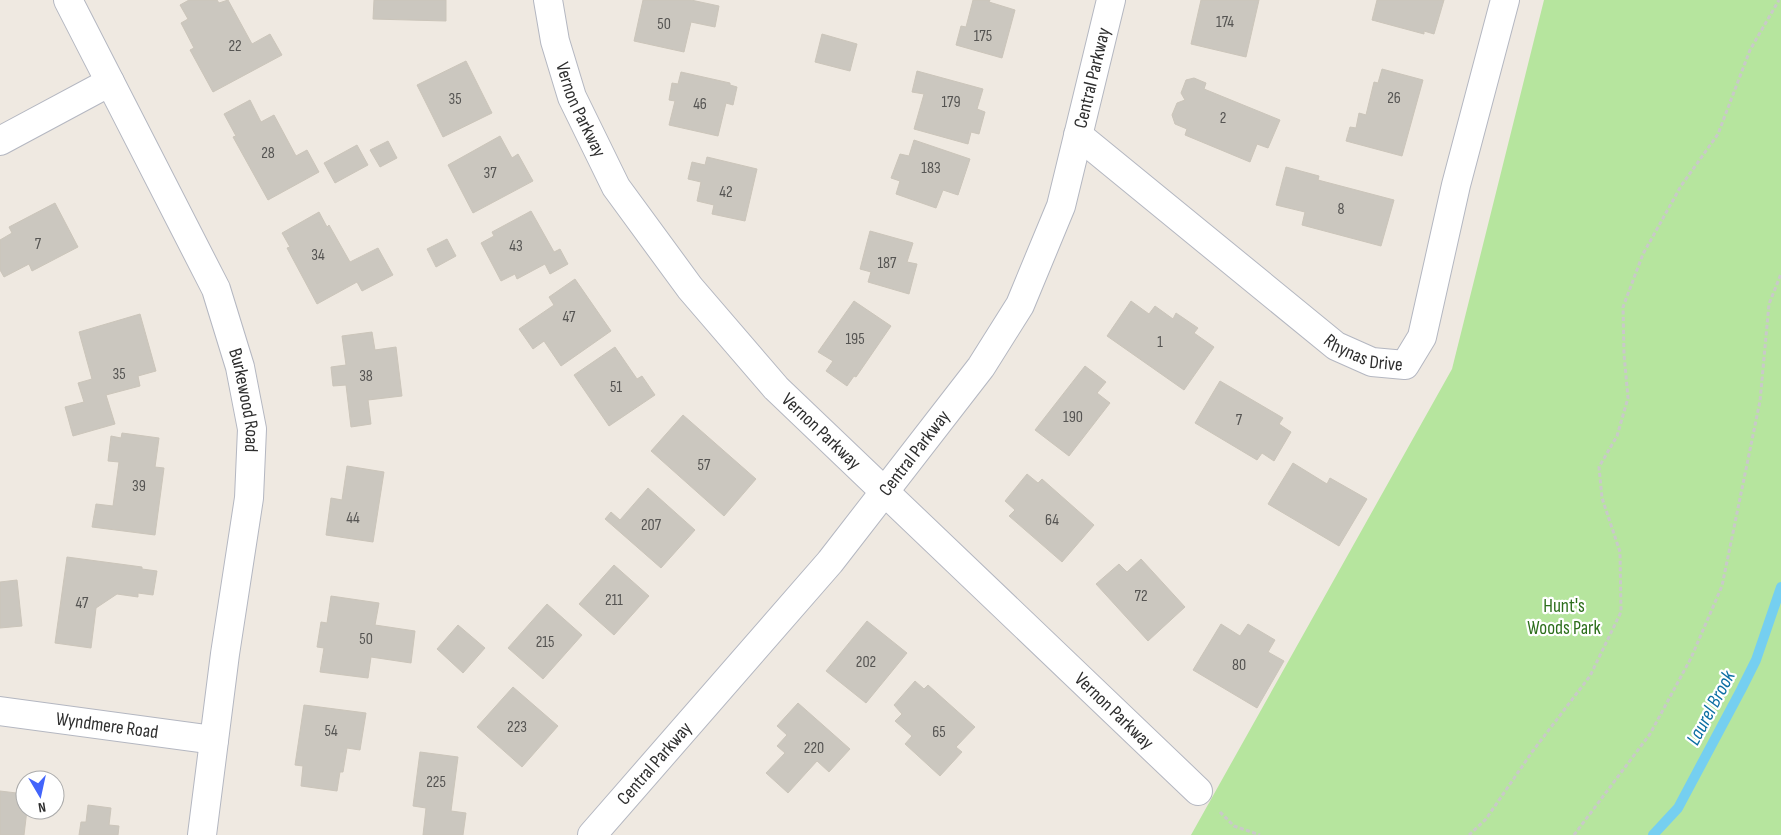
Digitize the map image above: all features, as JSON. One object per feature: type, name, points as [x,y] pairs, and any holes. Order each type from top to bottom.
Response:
[{"type":"street","name":"Burkewood Road","points":[[68,0],[216,290],[240,367],[252,430],[249,498],[202,835]]},
{"type":"street","name":"Vernon Parkway","points":[[548,0],[555,41],[572,96],[616,187],[690,288],[776,388],[1198,791]]},
{"type":"street","name":"Central Parkway","points":[[592,835],[830,562],[981,367],[1020,305],[1061,206],[1111,0]]},
{"type":"street","name":"Rhynas Drive","points":[[1078,135],[1336,346],[1372,362],[1405,365],[1422,337],[1456,185],[1505,0]]},
{"type":"street","points":[[0,141],[110,82]]},
{"type":"street","name":"Wyndmere Road","points":[[0,711],[214,740]]},
{"type":"path","points":[[1470,835],[1486,819],[1532,752],[1590,676],[1621,612],[1620,552],[1602,498],[1599,467],[1617,436],[1628,398],[1624,354],[1623,307],[1642,254],[1680,186],[1718,134],[1750,50],[1779,0]]},
{"type":"path","points":[[1574,835],[1650,734],[1691,658],[1722,586],[1760,401],[1769,304],[1781,274]]},
{"type":"path","points":[[1198,791],[1234,826],[1260,835]]},
{"type":"green space","name":"Hunt's Woods Park","points":[[1544,0],[1781,0],[1781,835],[1191,835],[1452,369]]},
{"type":"building","points":[[189,0],[217,0],[219,3],[228,0],[252,44],[270,34],[282,55],[213,92],[190,50],[194,48],[181,23],[188,19],[180,5]]},
{"type":"building","points":[[374,0],[446,0],[446,21],[373,19]]},
{"type":"building","points":[[643,0],[691,0],[719,6],[715,27],[691,22],[684,52],[634,41]]},
{"type":"building","points":[[973,0],[990,0],[989,2],[1015,10],[1002,58],[956,45],[961,26],[966,27]]},
{"type":"building","points":[[1201,0],[1259,0],[1246,57],[1191,44]]},
{"type":"building","points":[[1377,0],[1444,0],[1434,34],[1424,31],[1424,34],[1372,20]]},
{"type":"building","points":[[822,34],[857,44],[850,71],[815,62]]},
{"type":"building","points":[[466,61],[492,113],[443,137],[417,85]]},
{"type":"building","points":[[1382,69],[1423,80],[1402,156],[1346,141],[1350,127],[1356,128],[1359,113],[1366,115],[1374,82],[1378,83]]},
{"type":"building","points":[[917,71],[983,89],[977,109],[985,112],[979,134],[971,132],[968,144],[914,129],[924,94],[912,92]]},
{"type":"building","points":[[681,72],[730,83],[730,85],[737,87],[733,105],[726,103],[718,136],[669,125],[675,101],[669,100],[672,83],[678,84]]},
{"type":"building","points":[[1194,78],[1206,83],[1204,89],[1280,120],[1268,148],[1257,144],[1250,162],[1185,135],[1187,129],[1175,124],[1172,115],[1177,103],[1185,100],[1181,93],[1186,80]]},
{"type":"building","points":[[250,100],[261,122],[274,115],[296,156],[307,150],[319,172],[268,200],[233,137],[236,136],[224,114]]},
{"type":"building","points":[[500,136],[512,158],[518,154],[533,181],[473,213],[448,165]]},
{"type":"building","points":[[914,140],[970,159],[958,195],[943,190],[936,208],[896,194],[900,181],[891,178],[900,154],[909,156]]},
{"type":"building","points":[[388,141],[397,158],[380,167],[370,150]]},
{"type":"building","points":[[357,145],[368,165],[335,183],[324,163]]},
{"type":"building","points":[[707,157],[757,169],[745,221],[712,214],[714,205],[697,201],[701,182],[688,179],[692,162],[705,165]]},
{"type":"building","points":[[1286,167],[1319,176],[1318,180],[1394,200],[1381,246],[1302,225],[1305,212],[1276,205]]},
{"type":"building","points":[[55,203],[78,247],[32,271],[29,264],[4,277],[0,270],[0,240],[12,233],[9,227]]},
{"type":"building","points":[[531,211],[554,252],[560,249],[568,264],[550,274],[545,264],[517,279],[515,274],[501,281],[481,243],[494,236],[492,232]]},
{"type":"building","points":[[319,212],[327,227],[329,225],[350,262],[378,248],[393,275],[362,291],[357,282],[317,304],[287,248],[290,247],[282,233]]},
{"type":"building","points":[[870,231],[913,243],[907,262],[917,264],[909,294],[868,282],[871,272],[860,269]]},
{"type":"building","points":[[447,239],[456,256],[436,267],[427,249]]},
{"type":"building","points":[[575,279],[611,331],[561,366],[544,341],[533,349],[519,329],[554,305],[549,297]]},
{"type":"building","points":[[854,301],[891,326],[856,377],[854,376],[847,386],[826,371],[833,361],[818,352]]},
{"type":"building","points":[[1131,301],[1149,314],[1155,306],[1173,319],[1176,313],[1198,328],[1194,333],[1214,347],[1184,390],[1107,336]]},
{"type":"building","points":[[140,314],[156,371],[138,376],[140,386],[106,395],[115,424],[73,436],[65,407],[84,402],[78,383],[92,379],[79,332]]},
{"type":"building","points":[[372,332],[375,350],[396,347],[402,396],[368,400],[371,424],[351,427],[346,385],[333,386],[331,367],[346,365],[342,336]]},
{"type":"building","points":[[615,347],[637,379],[642,376],[655,395],[609,426],[574,375]]},
{"type":"building","points":[[1085,366],[1106,382],[1097,393],[1110,403],[1069,456],[1035,430]]},
{"type":"building","points":[[1220,381],[1283,418],[1279,424],[1291,432],[1274,461],[1262,453],[1257,460],[1195,423]]},
{"type":"building","points":[[683,415],[756,479],[724,516],[651,451]]},
{"type":"building","points":[[122,433],[159,438],[155,467],[164,468],[155,535],[92,527],[96,504],[113,506],[119,462],[108,461],[111,436],[121,438]]},
{"type":"building","points":[[1293,463],[1327,484],[1330,478],[1367,499],[1339,546],[1268,504]]},
{"type":"building","points":[[347,466],[384,472],[373,542],[326,535],[331,498],[342,500]]},
{"type":"building","points":[[1027,474],[1038,483],[1042,479],[1094,525],[1062,562],[1009,516],[1015,510],[1005,501]]},
{"type":"building","points":[[648,488],[695,530],[661,568],[605,519],[611,512],[620,520]]},
{"type":"building","points":[[67,557],[142,567],[142,569],[157,571],[153,595],[138,593],[138,597],[117,594],[96,608],[91,648],[55,643]]},
{"type":"building","points":[[1141,559],[1185,607],[1148,641],[1096,584],[1119,564],[1127,572]]},
{"type":"building","points":[[614,565],[649,596],[614,635],[579,604]]},
{"type":"building","points":[[17,580],[22,626],[0,628],[0,582]]},
{"type":"building","points":[[331,596],[379,603],[375,625],[415,631],[411,663],[371,657],[368,678],[320,672],[324,648],[317,647],[321,622],[327,623]]},
{"type":"building","points":[[547,604],[582,635],[543,679],[508,648]]},
{"type":"building","points":[[867,621],[907,653],[866,703],[826,671]]},
{"type":"building","points":[[1221,624],[1240,636],[1248,624],[1275,640],[1268,652],[1284,661],[1257,708],[1193,670]]},
{"type":"building","points":[[458,625],[485,648],[463,673],[437,649]]},
{"type":"building","points":[[915,681],[924,689],[928,685],[975,727],[956,747],[962,752],[940,776],[905,744],[912,736],[895,721],[902,714],[894,705]]},
{"type":"building","points":[[513,687],[558,726],[522,767],[477,727]]},
{"type":"building","points":[[798,703],[850,749],[829,772],[817,761],[788,793],[766,773],[785,753],[777,746],[787,735],[777,726]]},
{"type":"building","points":[[304,705],[366,713],[360,750],[347,748],[343,772],[340,772],[337,791],[301,786],[303,766],[295,765]]},
{"type":"building","points":[[420,752],[458,757],[451,811],[466,813],[463,835],[423,835],[426,808],[413,806]]},
{"type":"building","points":[[0,791],[15,793],[15,820],[26,820],[24,835],[0,835]]},
{"type":"building","points":[[88,805],[111,808],[109,825],[119,826],[118,835],[79,835],[81,822],[86,822]]},
{"type":"waterway","name":"Laurel Brook","points":[[1653,835],[1678,808],[1741,690],[1756,660],[1781,587]]}]
